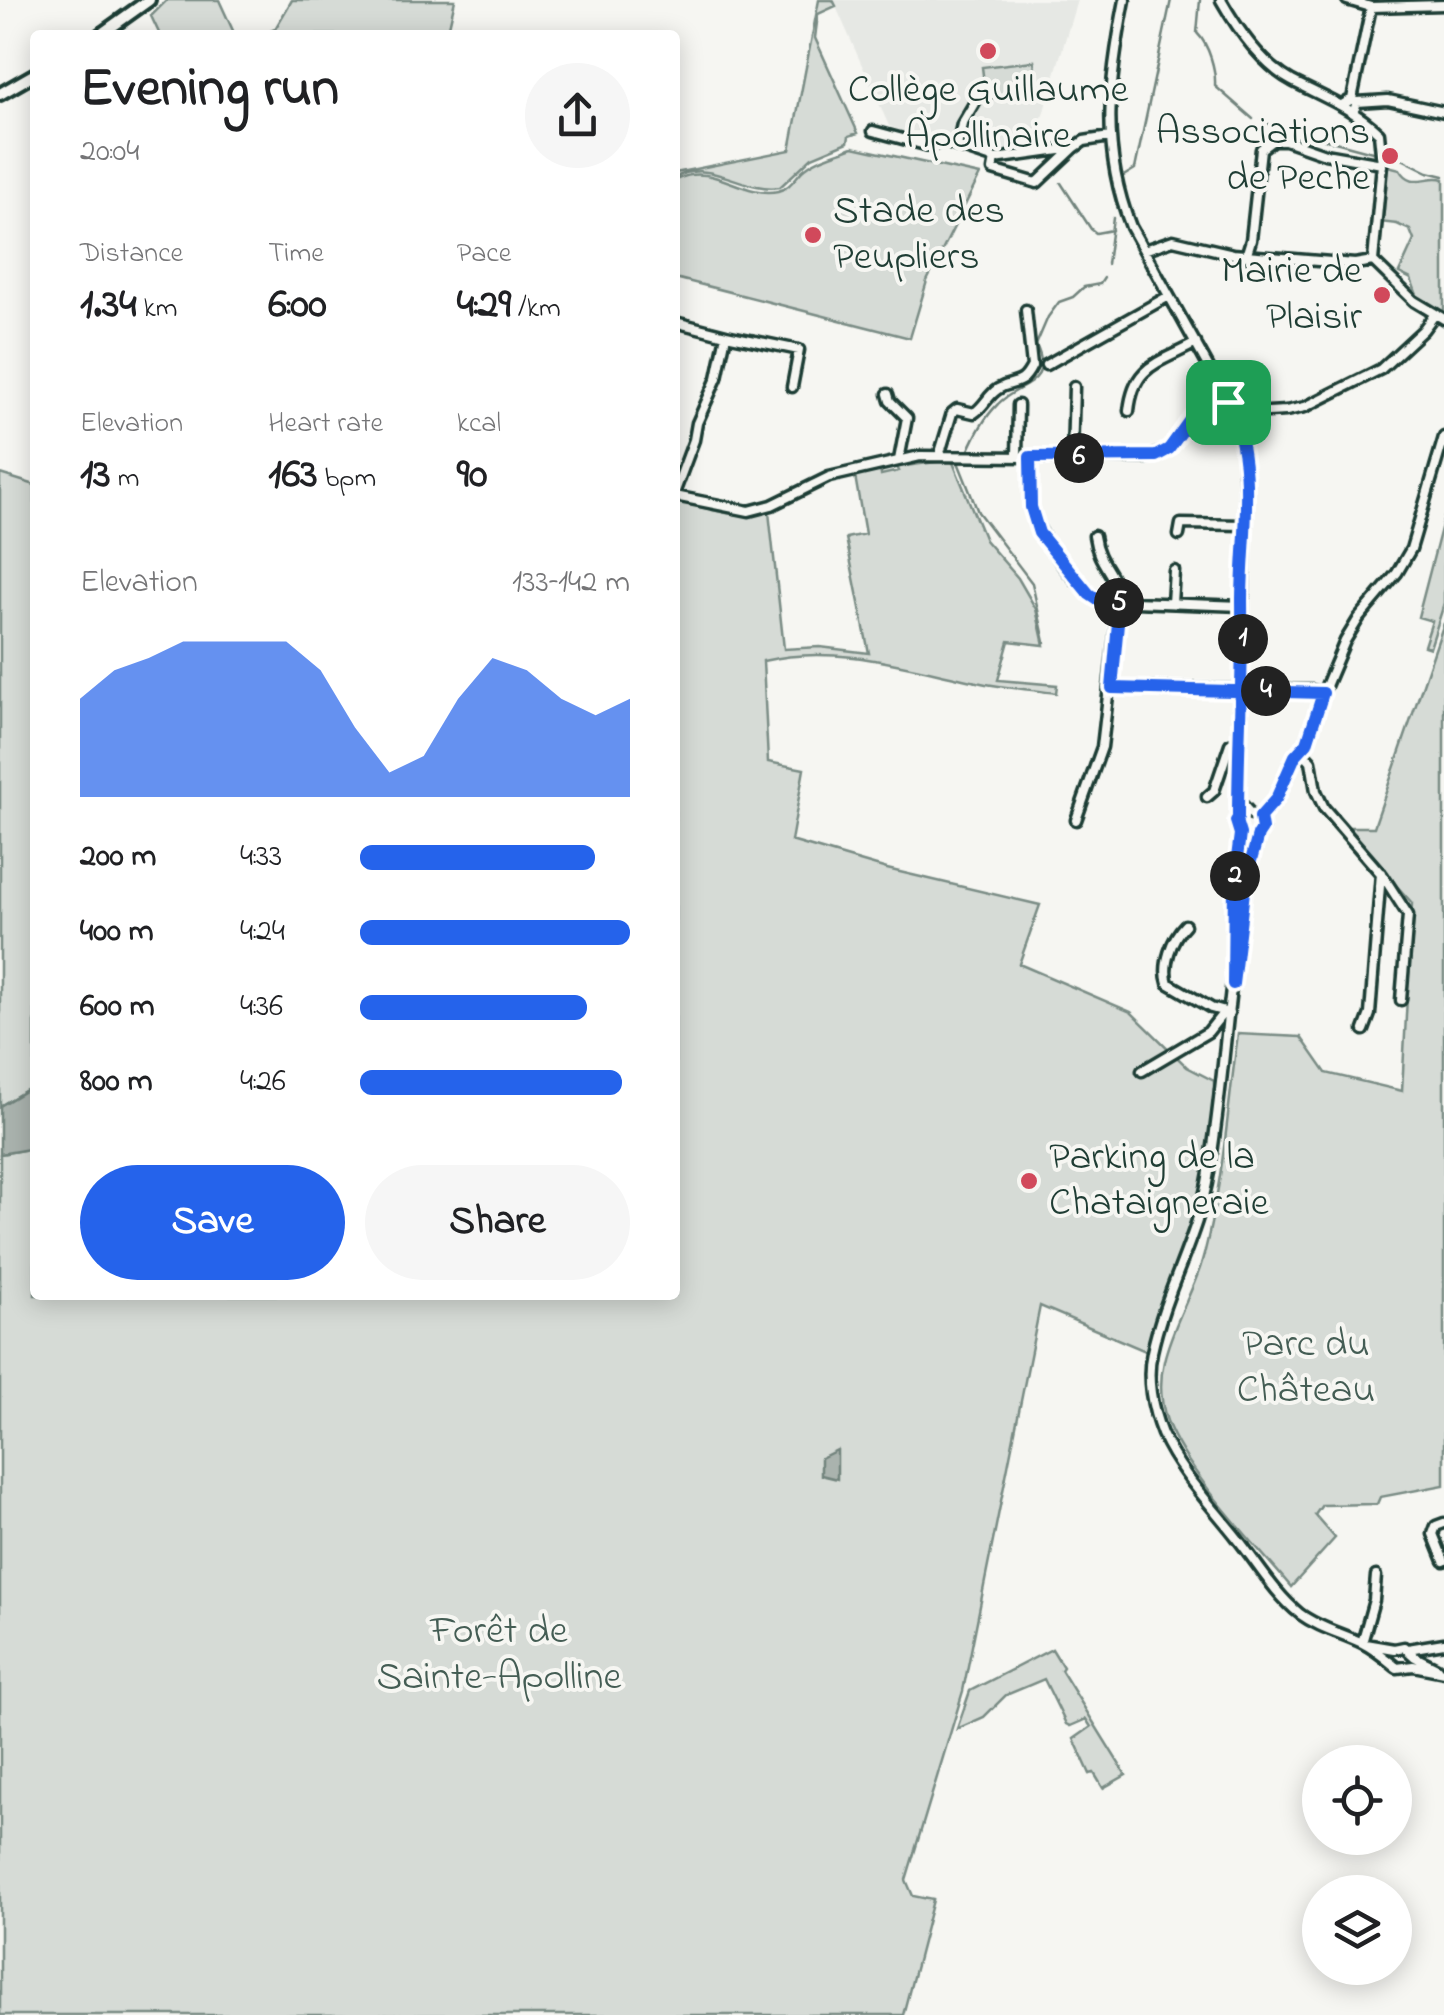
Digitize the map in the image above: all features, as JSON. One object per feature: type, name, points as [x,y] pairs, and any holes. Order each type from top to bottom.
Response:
[{"type":"main road","points":[[107,30],[149,0]]},
{"type":"main road","points":[[0,94],[30,77]]},
{"type":"street","points":[[1125,0],[1111,72],[1110,137],[1123,208],[1234,414],[1245,474],[1238,740],[1240,834],[1234,882],[1233,984]]},
{"type":"street","points":[[1221,0],[1242,35],[1276,70],[1342,105],[1378,132],[1382,164],[1373,261]]},
{"type":"street","points":[[1348,0],[1444,5]]},
{"type":"street","points":[[1342,105],[1350,104],[1356,86],[1370,4]]},
{"type":"street","points":[[1356,86],[1360,95],[1370,101]]},
{"type":"street","points":[[1355,113],[1357,102],[1370,101],[1405,103],[1444,112]]},
{"type":"street","points":[[957,146],[962,124],[975,102]]},
{"type":"street","points":[[873,131],[929,146],[944,142],[995,159],[1074,148]]},
{"type":"street","points":[[995,159],[993,170],[1032,184],[1084,141],[1110,137]]},
{"type":"street","points":[[1246,256],[1261,149],[1273,140],[1382,164]]},
{"type":"street","points":[[1144,250],[1172,240],[1246,256],[1356,264],[1373,261]]},
{"type":"street","points":[[1373,261],[1414,301],[1444,319]]},
{"type":"street","points":[[1046,366],[1169,296]]},
{"type":"street","points":[[939,456],[952,413],[957,409],[974,414],[1000,388],[1022,382],[1028,374],[1032,366],[1026,310]]},
{"type":"street","points":[[1234,414],[1286,412],[1381,368],[1424,330],[1434,314]]},
{"type":"street","points":[[680,323],[799,350],[792,386]]},
{"type":"street","points":[[680,479],[697,423],[717,378],[726,335]]},
{"type":"street","points":[[1129,411],[1131,390],[1143,372],[1196,343]]},
{"type":"street","points":[[1072,458],[1074,387]]},
{"type":"street","points":[[888,394],[890,402],[907,418],[899,460]]},
{"type":"street","points":[[680,494],[749,510],[772,504],[828,477],[899,460],[939,456],[1156,456],[1169,449],[1192,417],[1228,402]]},
{"type":"street","points":[[1016,457],[1018,405]]},
{"type":"street","points":[[1238,818],[1255,816],[1276,799],[1314,725],[1323,693],[1359,618],[1397,573],[1411,549],[1444,437]]},
{"type":"street","points":[[1030,457],[1031,507],[1039,533],[1089,594],[1098,600],[1242,606]]},
{"type":"street","points":[[1178,535],[1181,524],[1244,525]]},
{"type":"street","points":[[1076,820],[1102,746],[1120,601],[1115,580],[1097,557],[1094,536]]},
{"type":"street","points":[[1172,604],[1174,570]]},
{"type":"street","points":[[1112,688],[1323,693]]},
{"type":"street","points":[[1207,798],[1214,791],[1230,744],[1238,740]]},
{"type":"street","points":[[1301,750],[1311,761],[1316,791],[1324,808],[1381,874],[1408,915],[1401,1000]]},
{"type":"street","points":[[1238,801],[1263,824],[1245,883],[1209,1173],[1198,1223],[1163,1312],[1151,1356],[1153,1406],[1161,1432],[1178,1463],[1278,1592],[1300,1614],[1390,1658],[1398,1668],[1442,1671]]},
{"type":"street","points":[[1240,834],[1258,835]]},
{"type":"street","points":[[1364,1030],[1370,1014],[1381,874]]},
{"type":"street","points":[[1185,925],[1177,933],[1166,969],[1168,983],[1227,1012]]},
{"type":"street","points":[[1142,1071],[1208,1032],[1227,1012]]},
{"type":"street","points":[[1444,1522],[1436,1526],[1433,1534],[1444,1561]]},
{"type":"street","points":[[1363,1644],[1376,1576]]},
{"type":"street","points":[[1410,1652],[1444,1643]]},
{"type":"street","points":[[1363,1644],[1410,1652],[1442,1671]]},
{"type":"street","points":[[1390,1658],[1394,1649]]},
{"type":"street","points":[[1408,1666],[1410,1652]]},
{"type":"shaded area","points":[[833,0],[1077,0],[1039,128],[1040,148],[996,153],[941,137],[928,141],[889,126]]},
{"type":"shaded area","points":[[30,1088],[30,1149],[0,1154],[0,1106]]},
{"type":"shaded area","points":[[837,1450],[837,1479],[821,1475],[821,1458]]},
{"type":"green space","points":[[167,0],[219,0],[233,30],[158,30],[151,16]]},
{"type":"green space","points":[[292,0],[455,0],[448,30],[275,29]]},
{"type":"green space","points":[[819,0],[833,0],[836,6],[818,14],[815,38],[858,133],[849,136],[848,142],[812,157],[780,187],[753,185],[701,171],[680,176],[680,172],[790,150]]},
{"type":"green space","points":[[1034,61],[1038,93],[986,99],[982,67]]},
{"type":"green space","name":"Stade des Peupliers","points":[[853,147],[980,175],[927,281],[910,338],[680,279],[680,178],[703,175],[752,190],[778,191],[826,157]]},
{"type":"green space","points":[[1384,165],[1400,169],[1410,179],[1444,179],[1444,313],[1418,298],[1411,279],[1399,273],[1414,240],[1410,230],[1379,222]]},
{"type":"green space","name":"Forêt de Sainte-Apolline","points":[[952,460],[985,540],[1018,578],[1036,609],[1044,645],[1009,641],[998,680],[1057,685],[1056,693],[986,684],[847,656],[791,656],[763,661],[768,762],[804,769],[791,841],[887,869],[1040,905],[1019,964],[1131,1012],[1187,1067],[1214,1081],[1205,1195],[1155,1355],[1040,1306],[963,1691],[906,1880],[913,1896],[933,1900],[903,2015],[0,2015],[0,1154],[30,1149],[30,1300],[680,1300],[680,502],[734,514],[769,512],[784,649],[820,647],[869,653],[846,538],[865,534],[855,476],[899,471],[897,467]]},
{"type":"green space","points":[[0,474],[30,483],[30,1088],[0,1106]]},
{"type":"green space","points":[[1444,517],[1444,604],[1430,648],[1424,646],[1432,621],[1418,617]]},
{"type":"green space","name":"Parc du Château","points":[[1444,623],[1444,1485],[1380,1497],[1377,1504],[1322,1505],[1315,1515],[1335,1538],[1291,1587],[1223,1507],[1177,1442],[1162,1400],[1164,1361],[1206,1246],[1220,1177],[1238,1034],[1301,1037],[1326,1073],[1402,1091],[1412,903],[1344,827],[1374,827]]},
{"type":"green space","points":[[1052,1649],[1126,1775],[1103,1788],[1094,1773],[1090,1774],[1074,1739],[1091,1727],[1086,1719],[1066,1724],[1044,1679],[1006,1695],[984,1717],[957,1729],[970,1691]]},
{"type":"waterway","points":[[1122,177],[1135,169],[1171,0]]},
{"type":"waterway","points":[[1200,0],[1197,33],[1211,58],[1215,86],[1253,119]]},
{"type":"waterway","points":[[1268,124],[1376,153]]},
{"type":"waterway","points":[[1398,157],[1444,176]]},
{"type":"waterway","points":[[1061,183],[1091,229],[1096,233],[1112,230]]},
{"type":"waterway","points":[[1107,264],[1113,218]]},
{"type":"waterway","points":[[968,452],[993,409],[1038,376],[1041,358],[1036,345],[1059,302],[1084,287],[1100,284],[1104,278]]},
{"type":"waterway","points":[[965,459],[958,462],[978,512],[1032,583],[1045,642]]},
{"type":"place","name":"Collège Guillaume Apollinaire","points":[[988,51]]},
{"type":"place","name":"Associations de Peche","points":[[1390,156]]},
{"type":"place","name":"Stade des Peupliers","points":[[813,235]]},
{"type":"place","name":"Mairie de Plaisir","points":[[1382,295]]},
{"type":"place","name":"Parking de la Chataigneraie","points":[[1029,1181]]},
{"type":"route","points":[[1228,402],[1192,417],[1169,449],[1156,456],[1030,457],[1031,507],[1039,533],[1089,594],[1098,600],[1120,601],[1112,688],[1232,691],[1242,691],[1249,691],[1312,690],[1323,693],[1307,743],[1295,756],[1276,799],[1260,817],[1262,829],[1245,883],[1233,984],[1234,882],[1240,841],[1236,821],[1242,691],[1246,492],[1242,451],[1228,402]]}]
